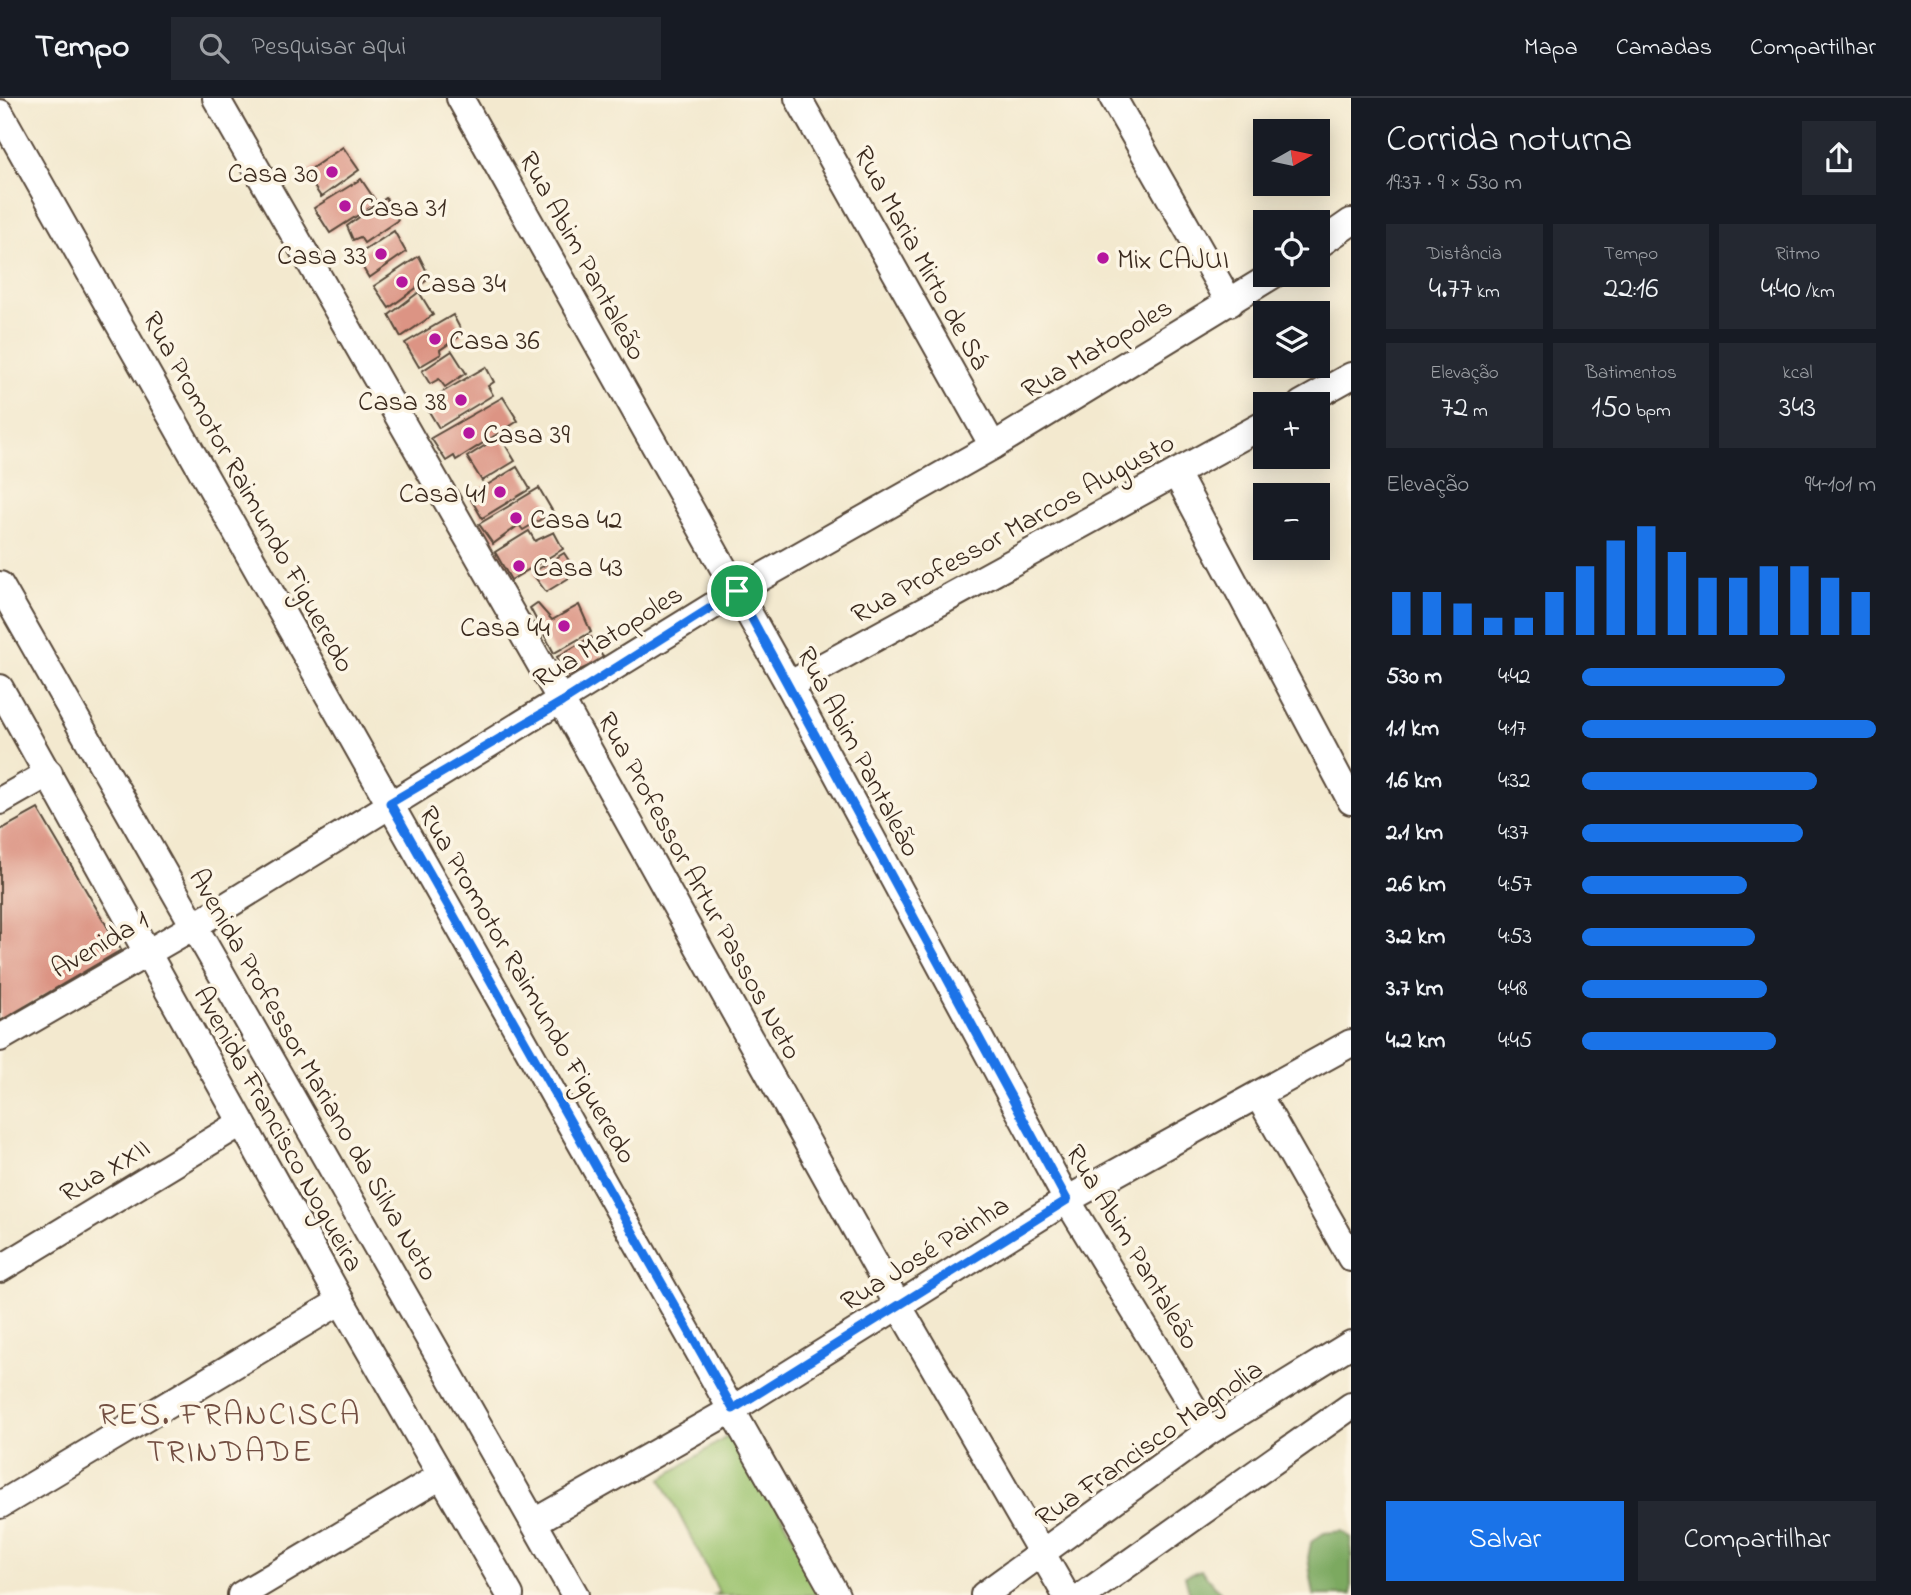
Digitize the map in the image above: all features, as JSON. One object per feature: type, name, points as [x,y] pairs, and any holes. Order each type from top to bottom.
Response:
[{"type":"street","name":"Rua Professor Artur Passos Neto","points":[[216,98],[562,702],[898,1305],[1066,1595]]},
{"type":"street","name":"Rua Abim Pantaleão","points":[[460,98],[789,685],[1067,1200],[1208,1432]]},
{"type":"street","name":"Rua Maria Mirto de Sá","points":[[798,98],[993,446]]},
{"type":"street","points":[[1113,98],[1230,303]]},
{"type":"street","name":"Rua Promotor Raimundo Figueredo","points":[[0,113],[836,1595]]},
{"type":"street","points":[[1330,237],[1351,222]]},
{"type":"street","name":"Rua Matopoles","points":[[194,926],[390,803],[562,702],[737,591],[993,446],[1255,287]]},
{"type":"street","points":[[1328,392],[1349,383]]},
{"type":"street","name":"Rua Professor Marcos Augusto","points":[[789,685],[1253,431]]},
{"type":"street","points":[[1176,473],[1351,801]]},
{"type":"street","name":"Avenida Professor Mariano da Silva Neto","points":[[0,584],[575,1595]]},
{"type":"street","name":"Avenida Francisco Nogueira","points":[[0,688],[341,1301],[510,1595]]},
{"type":"street","points":[[0,801],[49,773]]},
{"type":"street","name":"Avenida 1","points":[[0,1038],[194,926]]},
{"type":"street","name":"Rua José Painha","points":[[534,1522],[733,1409],[1067,1200],[1351,1044]]},
{"type":"street","points":[[1258,1095],[1351,1258]]},
{"type":"street","name":"Rua XXII","points":[[0,1269],[241,1123]]},
{"type":"street","points":[[0,1505],[341,1301]]},
{"type":"street","name":"Rua Francisco Magnolia","points":[[984,1595],[1208,1432],[1351,1344]]},
{"type":"street","points":[[1084,1595],[1351,1406]]},
{"type":"street","points":[[241,1595],[441,1476]]},
{"type":"green space","points":[[736,1431],[825,1595],[714,1595],[719,1592],[661,1479]]},
{"type":"green space","points":[[1342,1531],[1351,1538],[1351,1595],[1314,1595],[1308,1558],[1311,1542],[1324,1533]]},
{"type":"green space","points":[[1201,1570],[1223,1595],[1190,1595],[1185,1576]]},
{"type":"building","name":"Casa 30","points":[[343,147],[359,170],[321,197],[305,173]]},
{"type":"building","name":"Casa 31","points":[[361,179],[377,203],[330,233],[314,208]]},
{"type":"building","points":[[386,198],[398,220],[364,243],[360,237],[353,240],[347,226]]},
{"type":"building","name":"Casa 33","points":[[394,231],[406,252],[369,278],[356,256]]},
{"type":"building","name":"Casa 34","points":[[419,256],[430,278],[389,308],[374,286]]},
{"type":"building","points":[[419,292],[433,315],[401,337],[389,315]]},
{"type":"building","name":"Casa 36","points":[[453,315],[463,334],[440,350],[441,354],[419,367],[405,343]]},
{"type":"building","points":[[452,351],[466,373],[445,387],[439,379],[430,384],[422,371]]},
{"type":"building","name":"Casa 38","points":[[486,367],[494,382],[488,386],[493,395],[439,428],[428,410],[438,403],[434,397]]},
{"type":"building","name":"Casa 39","points":[[503,397],[518,421],[456,460],[454,456],[446,461],[431,438]]},
{"type":"building","points":[[500,436],[515,461],[482,481],[467,457]]},
{"type":"building","name":"Casa 41","points":[[517,467],[530,489],[482,518],[469,496]]},
{"type":"building","name":"Casa 42","points":[[539,488],[553,512],[523,530],[519,525],[493,544],[479,524]]},
{"type":"building","name":"Casa 43","points":[[529,531],[535,541],[554,532],[563,549],[511,580],[495,552]]},
{"type":"building","name":"Casa 44","points":[[564,553],[577,573],[546,592],[532,573]]},
{"type":"building","name":"Casa 44","points":[[537,603],[552,620],[579,605],[591,632],[554,653],[530,608]]},
{"type":"building","points":[[591,637],[604,659],[567,676],[557,657]]},
{"type":"building","points":[[38,809],[121,950],[0,1021],[0,830]]},
{"type":"place","name":"Casa 30","points":[[332,172]]},
{"type":"place","name":"Casa 31","points":[[345,206]]},
{"type":"place","name":"Casa 33","points":[[381,254]]},
{"type":"place","name":"Mix CAJUI","points":[[1103,258]]},
{"type":"place","name":"Casa 34","points":[[402,282]]},
{"type":"place","name":"Casa 36","points":[[435,339]]},
{"type":"place","name":"Casa 38","points":[[461,400]]},
{"type":"place","name":"Casa 39","points":[[469,433]]},
{"type":"place","name":"Casa 41","points":[[500,492]]},
{"type":"place","name":"Casa 42","points":[[516,518]]},
{"type":"place","name":"Casa 43","points":[[519,566]]},
{"type":"place","name":"Casa 44","points":[[564,626]]},
{"type":"district","name":"RES. FRANCISCA TRINDADE","points":[[230,1432]]},
{"type":"route","points":[[737,591],[1067,1200],[733,1409],[390,803],[562,702],[737,591]]}]
